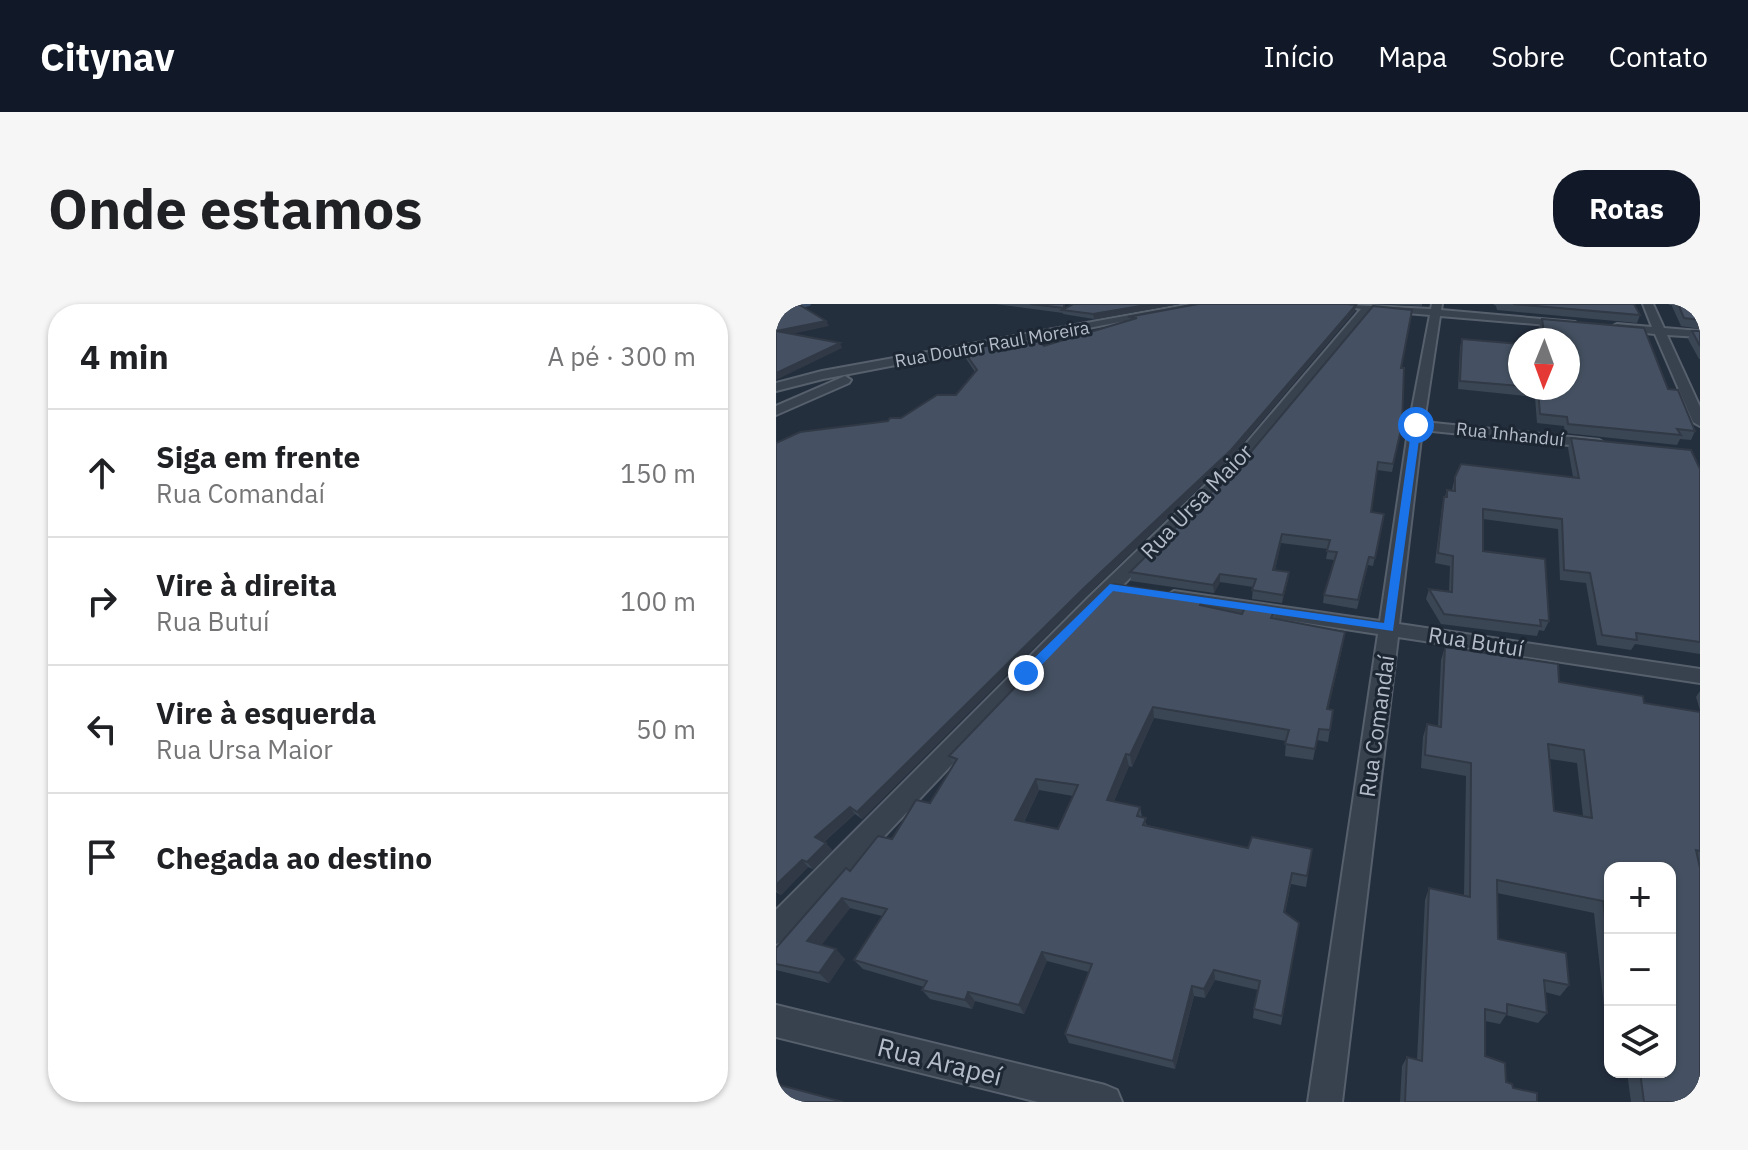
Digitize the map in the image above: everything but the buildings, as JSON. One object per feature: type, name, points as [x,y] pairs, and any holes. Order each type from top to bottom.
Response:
[{"type":"street","name":"Rua Doutor Raul Moreira","points":[[776,387],[890,362],[1208,304]]},
{"type":"street","points":[[1334,304],[1436,308],[1582,324]]},
{"type":"street","points":[[1648,304],[1700,422]]},
{"type":"street","name":"Rua Ursa Maior","points":[[776,930],[1110,587],[1238,462],[1370,306]]},
{"type":"street","name":"Rua Comandaí","points":[[1325,1102],[1416,425],[1436,308]]},
{"type":"street","points":[[1597,326],[1700,334]]},
{"type":"street","points":[[776,411],[890,362]]},
{"type":"street","name":"Rua Inhanduí","points":[[1416,425],[1622,446]]},
{"type":"street","name":"Rua Butuí","points":[[1110,587],[1700,676]]},
{"type":"street","name":"Rua Arapeí","points":[[776,1021],[1105,1102]]},
{"type":"waterway","points":[[776,312],[809,304]]},
{"type":"route","points":[[1026,673],[1110,587],[1389,628],[1416,425]]}]
